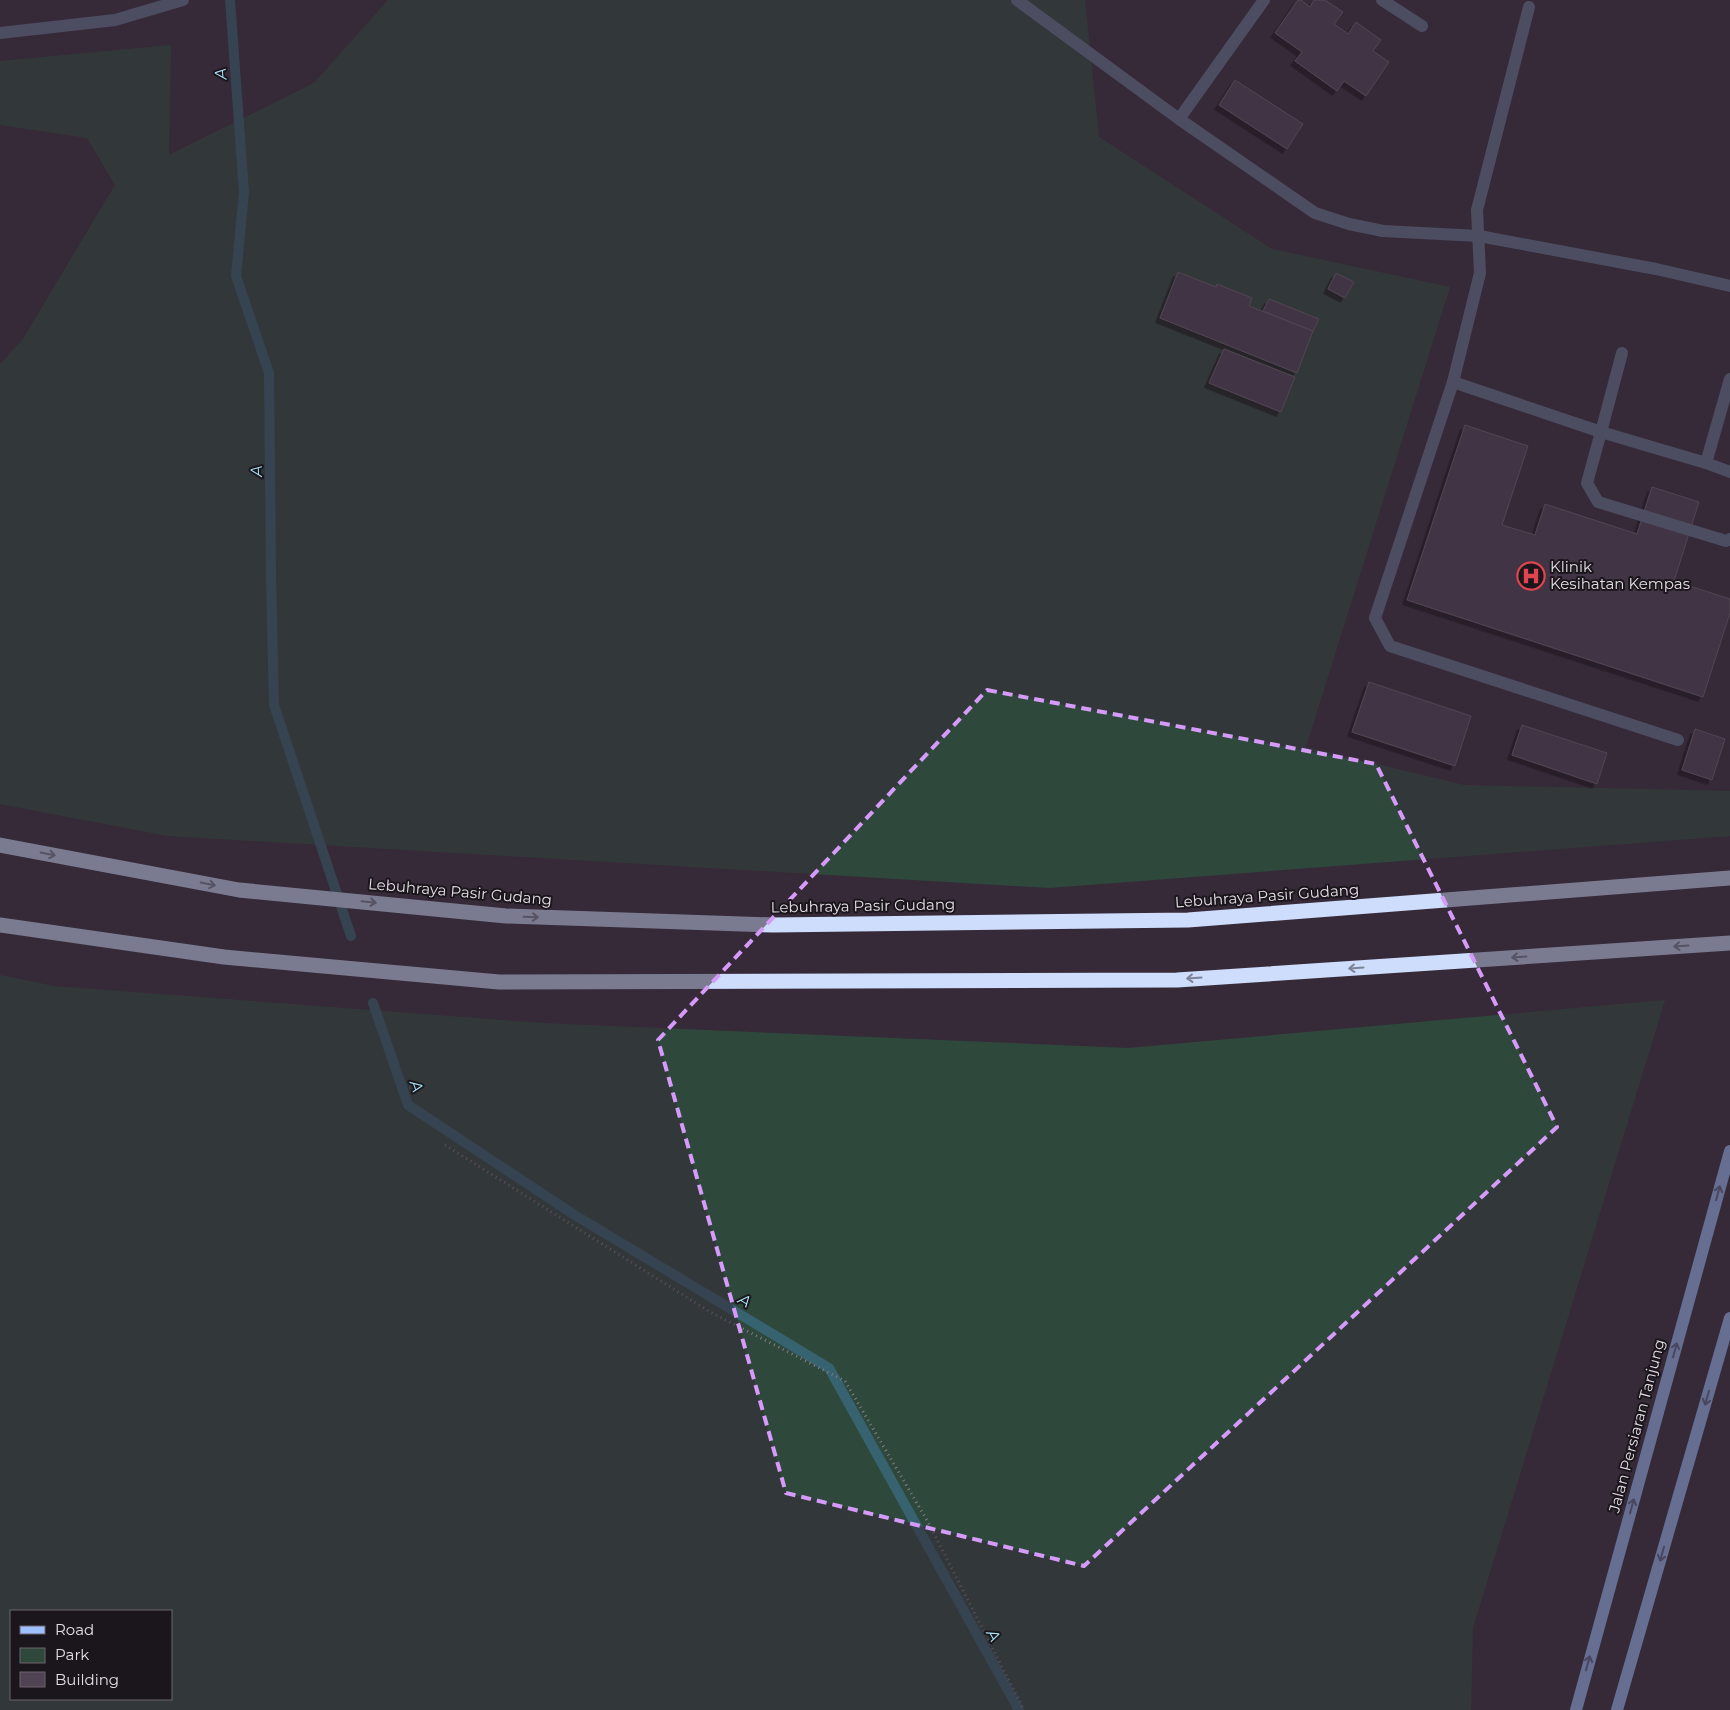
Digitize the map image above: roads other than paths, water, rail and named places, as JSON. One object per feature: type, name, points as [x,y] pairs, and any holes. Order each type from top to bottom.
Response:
[{"type":"highway","name":"Lebuhraya Pasir Gudang","points":[[0,845],[239,890],[506,916],[774,925],[1188,920],[1728,879]]},
{"type":"highway","points":[[0,925],[224,957],[499,982],[1177,980],[1730,943]]},
{"type":"main road","name":"Jalan Persiaran Tanjung","points":[[1576,1710],[1730,1151]]},
{"type":"main road","points":[[1617,1710],[1730,1318]]},
{"type":"street","points":[[0,33],[116,20],[183,0]]},
{"type":"street","points":[[1016,0],[1179,119],[1315,213],[1349,224],[1383,231],[1479,236],[1656,269],[1730,286]]},
{"type":"street","points":[[1179,119],[1264,0]]},
{"type":"street","points":[[1382,0],[1422,26]]},
{"type":"street","points":[[1530,7],[1477,210],[1480,273],[1453,382],[1375,618],[1390,646],[1678,740]]},
{"type":"street","points":[[1622,353],[1587,483],[1598,502],[1726,541],[1730,539]]},
{"type":"street","points":[[1706,464],[1730,379]]},
{"type":"street","points":[[1453,382],[1601,432],[1730,472]]},
{"type":"waterway","name":"A","points":[[230,0],[244,192],[236,276],[269,373],[274,705],[351,936]]},
{"type":"waterway","name":"A","points":[[373,1003],[408,1105],[573,1214],[829,1368],[1019,1710]]},
{"type":"place","name":"Klinik Kesihatan Kempas","points":[[1531,576]]}]
